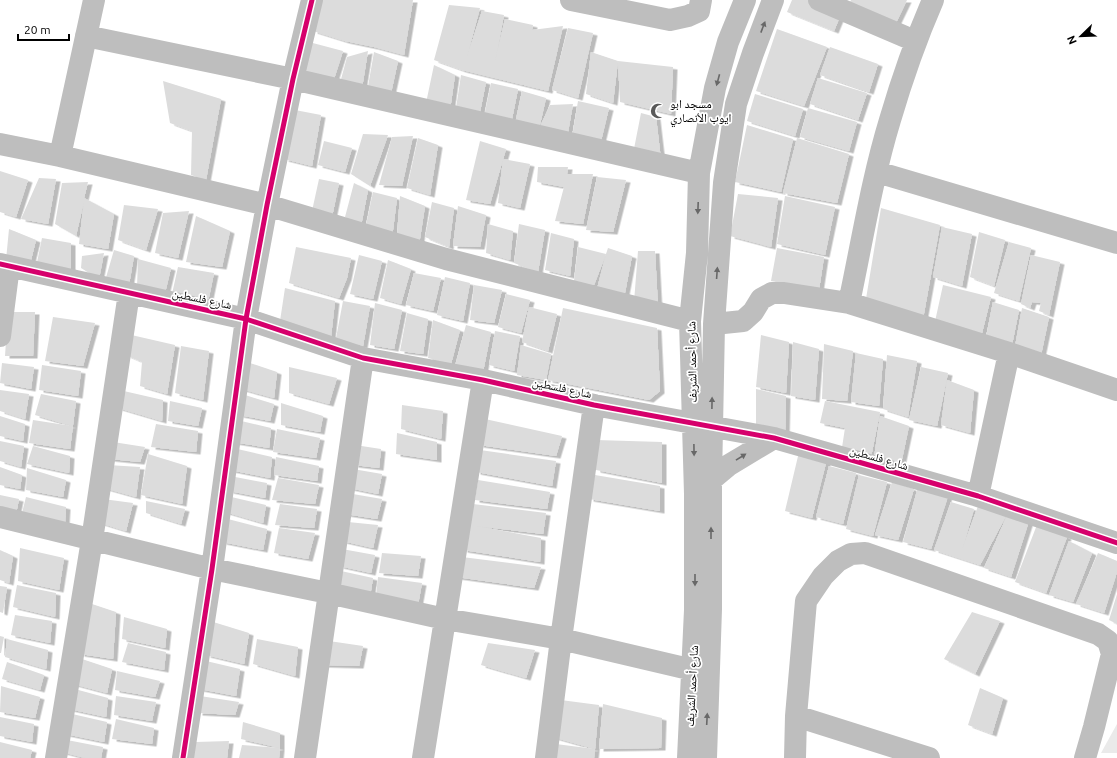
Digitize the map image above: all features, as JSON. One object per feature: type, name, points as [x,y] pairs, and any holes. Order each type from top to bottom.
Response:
[{"type":"street","points":[[60,156],[94,0]]},
{"type":"street","points":[[183,758],[212,569],[246,318],[293,79],[312,0]]},
{"type":"street","points":[[571,0],[670,20],[688,16],[699,11],[701,0]]},
{"type":"street","name":"شارع أحمد الشريف","points":[[688,758],[711,609],[711,480],[702,425],[690,321],[696,253],[699,173],[715,88],[728,42],[745,0]]},
{"type":"street","name":"شارع أحمد الشريف","points":[[706,758],[701,670],[695,610],[702,425],[714,324],[724,183],[736,104],[773,0]]},
{"type":"street","points":[[819,0],[915,41]]},
{"type":"street","points":[[849,303],[877,172],[890,120],[915,41],[933,0]]},
{"type":"street","points":[[86,36],[293,79],[699,173]]},
{"type":"street","points":[[0,144],[60,156],[267,205],[446,259],[690,321]]},
{"type":"street","points":[[877,172],[1117,243]]},
{"type":"street","points":[[0,336],[5,265]]},
{"type":"street","name":"شارع فلسطين","points":[[5,265],[246,318],[363,358],[483,380],[594,405],[774,438],[978,496],[1117,543]]},
{"type":"street","points":[[56,758],[92,540],[129,293]]},
{"type":"street","points":[[714,324],[743,321],[753,312],[761,299],[772,293],[784,293],[849,303],[1009,353],[1117,390]]},
{"type":"street","points":[[978,496],[1009,353]]},
{"type":"street","points":[[305,758],[363,358]]},
{"type":"street","points":[[423,758],[483,380]]},
{"type":"street","points":[[546,758],[594,405]]},
{"type":"street","points":[[711,480],[729,465],[774,438]]},
{"type":"street","points":[[0,517],[212,569],[328,592],[445,619],[561,639],[701,670]]},
{"type":"street","points":[[795,758],[796,716],[806,601],[823,576],[838,561],[852,554],[865,553],[1098,634],[1108,641],[1112,654],[1085,758]]},
{"type":"street","points":[[796,716],[929,758]]},
{"type":"shaded area","points":[[1117,724],[1117,753],[1101,753]]},
{"type":"building","points":[[318,0],[413,0],[404,55],[345,41],[313,31]]},
{"type":"building","points":[[792,0],[809,0],[841,14],[834,31],[787,12]]},
{"type":"building","points":[[851,0],[907,0],[894,27],[848,6]]},
{"type":"building","points":[[449,5],[480,8],[466,60],[482,11],[504,15],[495,62],[505,19],[533,25],[532,30],[563,26],[548,91],[462,70],[434,60]]},
{"type":"building","points":[[568,28],[593,33],[578,98],[552,90]]},
{"type":"building","points":[[777,29],[827,47],[804,106],[756,91]]},
{"type":"building","points":[[309,42],[343,51],[333,82],[303,74]]},
{"type":"building","points":[[830,47],[878,64],[869,92],[820,75]]},
{"type":"building","points":[[368,51],[362,88],[340,83],[347,57]]},
{"type":"building","points":[[374,52],[398,61],[391,93],[367,92]]},
{"type":"building","points":[[591,52],[618,61],[613,103],[586,94]]},
{"type":"building","points":[[618,61],[673,67],[671,114],[620,102]]},
{"type":"building","points":[[434,65],[455,75],[450,110],[426,103]]},
{"type":"building","points":[[461,75],[486,82],[480,112],[456,108]]},
{"type":"building","points":[[818,78],[867,93],[858,120],[810,104]]},
{"type":"building","points":[[163,81],[221,99],[206,180],[191,175],[192,131],[170,123]]},
{"type":"building","points":[[491,83],[518,89],[511,124],[484,117]]},
{"type":"building","points":[[522,91],[546,98],[539,129],[515,124]]},
{"type":"building","points":[[755,94],[803,109],[795,136],[747,121]]},
{"type":"building","points":[[578,101],[609,108],[600,145],[572,137]]},
{"type":"building","points":[[573,104],[567,138],[539,129],[550,105]]},
{"type":"building","points":[[808,108],[857,122],[849,151],[800,137]]},
{"type":"building","points":[[295,110],[321,115],[312,166],[284,159]]},
{"type":"building","points":[[641,113],[656,117],[661,160],[633,154]]},
{"type":"building","points":[[747,125],[793,139],[781,192],[735,182]]},
{"type":"building","points":[[363,134],[388,135],[370,186],[351,174]]},
{"type":"building","points":[[413,136],[402,186],[379,185],[392,137]]},
{"type":"building","points":[[418,138],[438,145],[430,195],[407,188]]},
{"type":"building","points":[[797,138],[849,154],[837,203],[783,193]]},
{"type":"building","points":[[324,141],[352,148],[345,172],[318,165]]},
{"type":"building","points":[[480,141],[506,149],[490,204],[466,200]]},
{"type":"building","points":[[503,159],[530,164],[520,208],[498,203]]},
{"type":"building","points":[[538,167],[568,167],[567,174],[593,174],[583,224],[555,221],[564,187],[537,182]]},
{"type":"building","points":[[0,171],[28,180],[16,217],[0,212]]},
{"type":"building","points":[[597,177],[626,180],[613,232],[586,230]]},
{"type":"building","points":[[39,178],[56,179],[48,224],[21,219]]},
{"type":"building","points":[[319,179],[339,183],[332,217],[312,211]]},
{"type":"building","points":[[88,182],[84,198],[114,214],[108,249],[79,244],[84,201],[76,236],[55,224],[62,183]]},
{"type":"building","points":[[354,183],[368,190],[361,226],[345,217]]},
{"type":"building","points":[[373,192],[397,198],[392,238],[365,230]]},
{"type":"building","points":[[738,194],[778,198],[771,247],[730,236]]},
{"type":"building","points":[[400,196],[425,206],[419,245],[397,235]]},
{"type":"building","points":[[785,196],[835,207],[825,255],[777,244]]},
{"type":"building","points":[[432,202],[454,208],[449,247],[425,237]]},
{"type":"building","points":[[124,205],[158,209],[146,250],[118,240]]},
{"type":"building","points":[[458,206],[486,215],[480,247],[453,246]]},
{"type":"building","points":[[881,208],[940,225],[921,330],[863,317]]},
{"type":"building","points":[[189,211],[178,258],[155,253],[163,213]]},
{"type":"building","points":[[196,216],[230,231],[222,267],[186,262]]},
{"type":"building","points":[[488,224],[513,231],[510,260],[486,253]]},
{"type":"building","points":[[519,224],[545,230],[538,272],[514,263]]},
{"type":"building","points":[[942,227],[972,234],[962,286],[933,277]]},
{"type":"building","points":[[9,229],[36,240],[31,260],[6,260]]},
{"type":"building","points":[[979,232],[1005,240],[994,286],[970,277]]},
{"type":"building","points":[[551,233],[574,239],[570,276],[545,270]]},
{"type":"building","points":[[42,238],[71,243],[71,274],[36,267]]},
{"type":"building","points":[[1009,242],[1031,248],[1019,301],[994,293]]},
{"type":"building","points":[[296,247],[351,258],[347,278],[339,298],[289,283]]},
{"type":"building","points":[[578,247],[606,254],[594,285],[574,281]]},
{"type":"building","points":[[608,248],[632,256],[624,298],[597,289]]},
{"type":"building","points":[[777,248],[824,257],[819,290],[771,281]]},
{"type":"building","points":[[114,250],[134,256],[129,285],[105,281]]},
{"type":"building","points":[[638,251],[655,251],[658,308],[634,302]]},
{"type":"building","points":[[104,253],[99,279],[81,268],[82,256]]},
{"type":"building","points":[[359,255],[382,261],[373,299],[350,294]]},
{"type":"building","points":[[1031,255],[1060,262],[1049,315],[1039,311],[1041,303],[1032,302],[1030,308],[1021,304]]},
{"type":"building","points":[[138,259],[171,268],[165,293],[137,287]]},
{"type":"building","points":[[388,260],[411,269],[401,304],[380,298]]},
{"type":"building","points":[[178,267],[214,273],[208,302],[172,294]]},
{"type":"building","points":[[414,273],[441,278],[433,311],[406,305]]},
{"type":"building","points":[[445,277],[470,283],[463,321],[437,315]]},
{"type":"building","points":[[474,285],[502,290],[494,323],[470,320]]},
{"type":"building","points":[[943,285],[991,297],[980,341],[934,326]]},
{"type":"building","points":[[285,288],[335,301],[331,337],[280,321]]},
{"type":"building","points":[[506,294],[530,300],[521,333],[498,327]]},
{"type":"building","points":[[343,301],[370,306],[363,346],[336,338]]},
{"type":"building","points":[[993,302],[1019,310],[1011,350],[985,342]]},
{"type":"building","points":[[375,303],[402,310],[394,349],[370,345]]},
{"type":"building","points":[[529,307],[557,314],[548,351],[522,342]]},
{"type":"building","points":[[563,308],[657,328],[660,391],[649,400],[548,380]]},
{"type":"building","points":[[1022,308],[1049,317],[1040,360],[1014,352]]},
{"type":"building","points":[[8,312],[35,312],[33,356],[5,356]]},
{"type":"building","points":[[407,313],[428,319],[423,354],[400,351]]},
{"type":"building","points":[[53,317],[95,323],[83,366],[45,361]]},
{"type":"building","points":[[433,320],[460,330],[451,364],[428,358]]},
{"type":"building","points":[[466,325],[491,332],[483,372],[455,366]]},
{"type":"building","points":[[495,331],[520,336],[514,371],[489,365]]},
{"type":"building","points":[[127,334],[175,345],[167,394],[140,386],[142,362],[126,355]]},
{"type":"building","points":[[761,335],[789,342],[786,393],[756,387]]},
{"type":"building","points":[[793,342],[819,349],[815,400],[791,396]]},
{"type":"building","points":[[824,344],[853,351],[847,401],[822,399]]},
{"type":"building","points":[[521,345],[551,354],[546,380],[517,375]]},
{"type":"building","points":[[181,346],[209,351],[203,400],[175,393]]},
{"type":"building","points":[[856,353],[883,359],[879,406],[851,402]]},
{"type":"building","points":[[887,355],[917,361],[908,417],[883,409]]},
{"type":"building","points":[[244,361],[277,372],[274,398],[241,389]]},
{"type":"building","points":[[2,363],[34,367],[31,389],[0,383]]},
{"type":"building","points":[[42,365],[81,371],[78,396],[39,390]]},
{"type":"building","points":[[289,367],[337,378],[329,404],[289,393]]},
{"type":"building","points":[[921,367],[948,373],[937,426],[909,420]]},
{"type":"building","points":[[947,380],[974,390],[970,433],[941,425]]},
{"type":"building","points":[[115,389],[163,400],[162,421],[118,408]]},
{"type":"building","points":[[756,389],[786,396],[785,438],[756,432]]},
{"type":"building","points":[[0,390],[29,394],[25,419],[0,411]]},
{"type":"building","points":[[41,394],[76,401],[70,449],[29,443],[33,420],[72,426],[35,415]]},
{"type":"building","points":[[242,394],[274,404],[270,421],[239,415]]},
{"type":"building","points":[[170,401],[202,408],[198,426],[168,421]]},
{"type":"building","points":[[825,401],[880,412],[870,462],[841,454],[845,428],[820,423]]},
{"type":"building","points":[[281,403],[323,416],[320,432],[281,425]]},
{"type":"building","points":[[402,405],[443,411],[441,439],[401,429]]},
{"type":"building","points":[[0,416],[25,424],[23,441],[0,436]]},
{"type":"building","points":[[880,416],[909,426],[901,464],[874,458]]},
{"type":"building","points":[[485,419],[562,436],[556,456],[479,445]]},
{"type":"building","points":[[237,420],[271,428],[269,448],[233,442]]},
{"type":"building","points":[[156,424],[198,431],[196,452],[151,447]]},
{"type":"building","points":[[277,429],[320,438],[316,458],[273,452]]},
{"type":"building","points":[[397,433],[437,442],[437,460],[396,454]]},
{"type":"building","points":[[596,440],[662,442],[662,483],[596,470]]},
{"type":"building","points":[[0,441],[24,446],[21,467],[0,461]]},
{"type":"building","points":[[113,442],[145,447],[140,462],[110,459]]},
{"type":"building","points":[[355,445],[381,449],[379,468],[354,465]]},
{"type":"building","points":[[33,446],[70,456],[69,473],[27,464]]},
{"type":"building","points":[[233,448],[272,457],[270,478],[230,470]]},
{"type":"building","points":[[480,450],[556,461],[552,486],[476,472]]},
{"type":"building","points":[[799,452],[827,459],[812,518],[785,511]]},
{"type":"building","points":[[148,454],[187,466],[182,504],[141,495]]},
{"type":"building","points":[[276,457],[319,466],[317,481],[274,475]]},
{"type":"building","points":[[108,465],[140,467],[136,497],[104,488]]},
{"type":"building","points":[[829,466],[856,473],[843,524],[816,517]]},
{"type":"building","points":[[0,467],[22,475],[20,489],[0,485]]},
{"type":"building","points":[[27,468],[66,480],[63,497],[26,490]]},
{"type":"building","points":[[353,469],[382,474],[378,494],[349,488]]},
{"type":"building","points":[[595,475],[660,486],[660,511],[589,499]]},
{"type":"building","points":[[859,475],[887,482],[873,536],[846,529]]},
{"type":"building","points":[[230,476],[267,483],[265,498],[229,491]]},
{"type":"building","points":[[278,478],[319,485],[315,504],[272,500]]},
{"type":"building","points":[[478,480],[550,492],[547,509],[475,500]]},
{"type":"building","points":[[892,482],[914,489],[898,540],[875,535]]},
{"type":"building","points":[[918,487],[949,493],[931,549],[903,542]]},
{"type":"building","points":[[347,493],[382,499],[377,519],[345,514]]},
{"type":"building","points":[[0,495],[19,499],[16,514],[0,511]]},
{"type":"building","points":[[227,496],[266,505],[263,523],[225,512]]},
{"type":"building","points":[[26,497],[66,507],[65,523],[22,513]]},
{"type":"building","points":[[103,499],[133,503],[126,531],[100,523]]},
{"type":"building","points":[[146,501],[185,509],[181,524],[146,513]]},
{"type":"building","points":[[951,502],[974,509],[962,550],[978,506],[1007,514],[980,565],[934,550]]},
{"type":"building","points":[[280,504],[317,509],[314,528],[275,525]]},
{"type":"building","points":[[473,504],[546,513],[543,534],[476,526],[541,538],[540,562],[463,550]]},
{"type":"building","points":[[1009,511],[1029,521],[1011,577],[984,568]]},
{"type":"building","points":[[224,518],[267,529],[263,550],[222,542]]},
{"type":"building","points":[[348,522],[378,525],[373,548],[342,541]]},
{"type":"building","points":[[1038,522],[1067,537],[1046,593],[1015,582]]},
{"type":"building","points":[[279,528],[315,533],[308,559],[274,553]]},
{"type":"building","points":[[1069,541],[1092,553],[1073,602],[1049,595]]},
{"type":"building","points":[[20,548],[64,558],[59,590],[18,581]]},
{"type":"building","points":[[342,549],[375,555],[371,573],[339,566]]},
{"type":"building","points":[[0,550],[13,556],[9,583],[0,580]]},
{"type":"building","points":[[382,553],[421,556],[418,576],[379,573]]},
{"type":"building","points":[[1098,553],[1117,561],[1117,572],[1104,613],[1076,604]]},
{"type":"building","points":[[462,557],[541,567],[534,588],[456,577]]},
{"type":"building","points":[[341,571],[373,578],[370,597],[335,588]]},
{"type":"building","points":[[378,577],[422,583],[418,605],[376,596]]},
{"type":"building","points":[[17,585],[56,593],[55,617],[13,607]]},
{"type":"building","points":[[0,586],[7,587],[3,613],[0,612]]},
{"type":"building","points":[[1117,594],[1117,624],[1109,620]]},
{"type":"building","points":[[86,602],[116,612],[113,659],[80,654]]},
{"type":"building","points":[[972,612],[1000,621],[975,674],[944,659]]},
{"type":"building","points":[[15,615],[52,621],[50,643],[11,635]]},
{"type":"building","points":[[124,617],[167,629],[165,648],[122,639]]},
{"type":"building","points":[[210,621],[249,633],[244,664],[206,655]]},
{"type":"building","points":[[0,636],[4,637],[1,653],[0,653]]},
{"type":"building","points":[[7,639],[48,650],[46,669],[5,657]]},
{"type":"building","points":[[257,639],[298,647],[295,676],[253,664]]},
{"type":"building","points":[[329,641],[363,646],[359,666],[324,665]]},
{"type":"building","points":[[128,643],[166,652],[164,670],[122,662]]},
{"type":"building","points":[[488,643],[535,650],[526,678],[481,665]]},
{"type":"building","points":[[79,658],[112,669],[107,693],[73,684]]},
{"type":"building","points":[[202,660],[240,669],[236,696],[199,689]]},
{"type":"building","points":[[7,662],[44,675],[40,690],[2,679]]},
{"type":"building","points":[[117,671],[160,681],[155,697],[115,690]]},
{"type":"building","points":[[1,686],[40,697],[35,718],[0,712]]},
{"type":"building","points":[[71,688],[108,698],[106,717],[69,709]]},
{"type":"building","points":[[980,688],[1003,698],[992,734],[968,725]]},
{"type":"building","points":[[116,696],[156,702],[152,721],[114,715]]},
{"type":"building","points":[[200,696],[239,702],[235,715],[198,713]]},
{"type":"building","points":[[553,699],[599,705],[595,749],[549,736]]},
{"type":"building","points":[[603,704],[662,718],[661,748],[599,749]]},
{"type":"building","points":[[68,713],[107,722],[104,742],[65,734]]},
{"type":"building","points":[[0,717],[34,724],[32,742],[0,736]]},
{"type":"building","points":[[116,719],[154,728],[152,744],[112,739]]},
{"type":"building","points":[[243,722],[280,733],[280,748],[241,739]]},
{"type":"building","points":[[67,740],[103,747],[101,758],[85,758],[62,752]]},
{"type":"building","points":[[229,741],[227,758],[191,758],[196,742]]},
{"type":"building","points":[[0,742],[32,750],[30,758],[0,758]]},
{"type":"building","points":[[548,743],[595,749],[594,758],[547,758]]},
{"type":"building","points":[[242,745],[280,748],[279,758],[239,758]]},
{"type":"cycle path","points":[[183,758],[212,569],[246,319],[267,205],[293,79],[312,0]]},
{"type":"cycle path","points":[[0,264],[246,319],[363,358],[483,380],[594,405],[774,438],[978,496],[1117,543]]},
{"type":"place","name":"مسجد ابو ايوب الأنصاري","points":[[658,111]]}]
